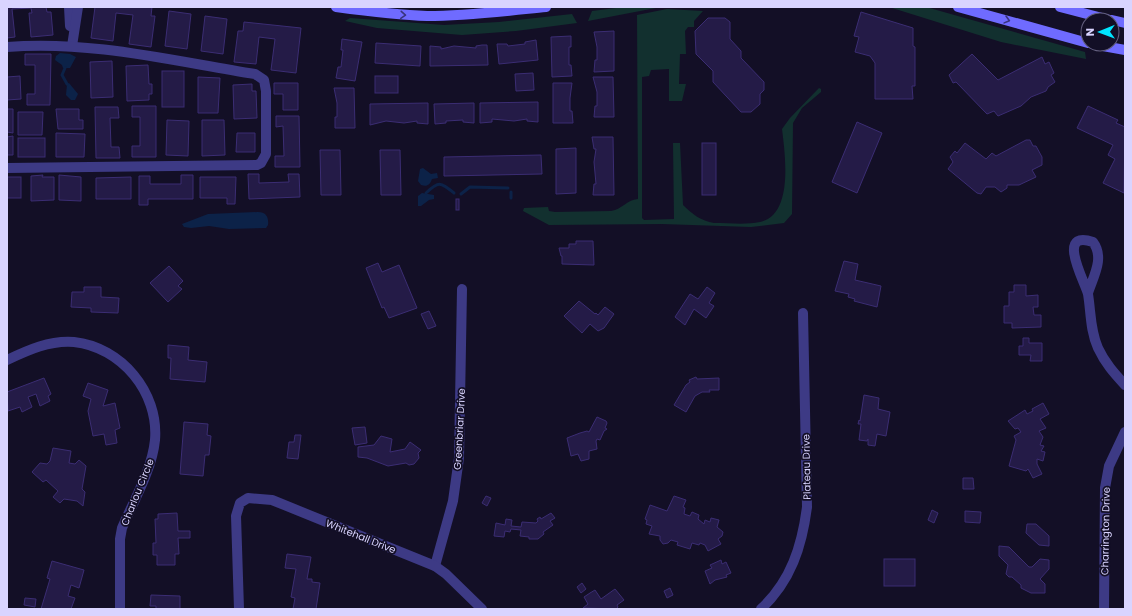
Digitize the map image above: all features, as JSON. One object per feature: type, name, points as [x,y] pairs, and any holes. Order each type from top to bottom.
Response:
[{"type":"main road","points":[[336,7],[383,13],[427,16],[479,14],[546,7]]},
{"type":"main road","points":[[958,7],[1080,41]]},
{"type":"main road","points":[[1060,7],[1080,12]]},
{"type":"street","points":[[69,7],[70,24],[73,31]]},
{"type":"street","points":[[72,46],[73,31],[78,7]]},
{"type":"street","points":[[7,47],[72,46],[255,74],[264,80],[266,91],[266,154],[261,163],[252,166],[7,168]]},
{"type":"street","name":"Greenbriar Drive","points":[[435,566],[453,501],[459,458],[462,289]]},
{"type":"street","points":[[1088,293],[1092,327],[1097,346],[1110,369],[1125,385]]},
{"type":"street","name":"Plateau Drive","points":[[761,609],[778,591],[787,576],[794,562],[804,532],[807,499],[803,313]]},
{"type":"street","name":"Charlou Circle","points":[[7,360],[37,347],[50,344],[74,342],[105,352],[124,364],[145,391],[153,414],[155,438],[150,462],[122,528],[120,539],[120,609]]},
{"type":"street","name":"Charrington Drive","points":[[1104,609],[1105,490],[1109,466],[1125,432]]},
{"type":"street","name":"Whitehall Drive","points":[[239,609],[236,516],[240,503],[248,498],[272,500],[435,566],[446,574],[482,609]]},
{"type":"green space","points":[[624,7],[661,7],[588,21],[592,11]]},
{"type":"green space","points":[[889,7],[926,7],[1080,51],[1080,52],[1085,52],[1086,59],[1001,42]]},
{"type":"green space","points":[[667,9],[703,11],[694,21],[694,27],[688,27],[685,31],[686,54],[680,54],[679,84],[686,84],[682,101],[669,101],[669,69],[651,70],[649,76],[642,77],[642,218],[644,220],[674,219],[673,143],[680,143],[683,205],[693,214],[705,221],[714,223],[755,223],[771,217],[778,208],[783,196],[785,182],[785,153],[782,129],[790,118],[819,88],[821,89],[821,92],[802,108],[793,123],[792,214],[784,223],[751,227],[662,224],[549,225],[523,211],[524,208],[548,207],[549,211],[555,212],[611,211],[630,201],[638,199],[637,15]]},
{"type":"green space","points":[[572,14],[577,23],[516,31],[462,35],[377,28],[345,21],[350,18],[444,25],[499,22]]},
{"type":"water","points":[[60,53],[70,54],[76,57],[70,68],[63,68],[62,65],[55,60],[56,56]]},
{"type":"water","points":[[69,83],[78,94],[75,100],[71,100],[66,95],[67,84]]},
{"type":"water","points":[[423,168],[431,174],[437,173],[438,178],[432,179],[428,185],[425,186],[421,185],[418,181],[420,169]]},
{"type":"water","points":[[422,193],[434,195],[434,199],[429,200],[421,206],[418,206],[418,196]]},
{"type":"water","points":[[258,212],[265,214],[267,217],[268,225],[266,228],[229,229],[209,226],[191,228],[184,227],[182,224],[208,214]]},
{"type":"building","points":[[7,7],[46,7],[47,12],[51,12],[53,35],[31,37],[29,13],[32,13],[31,8],[12,9],[15,37],[7,38]]},
{"type":"building","points":[[95,7],[152,7],[151,16],[155,16],[151,47],[129,44],[133,15],[116,13],[113,41],[91,38]]},
{"type":"building","points":[[169,11],[191,14],[187,49],[165,46]]},
{"type":"building","points":[[861,12],[913,28],[913,46],[915,47],[915,86],[912,86],[913,99],[875,99],[875,63],[870,56],[855,52],[859,37],[854,36]]},
{"type":"building","points":[[205,16],[227,19],[223,54],[201,51]]},
{"type":"building","points":[[708,18],[725,18],[730,22],[730,39],[741,51],[741,58],[764,82],[764,90],[760,94],[760,104],[751,112],[741,112],[713,82],[713,71],[696,54],[695,31]]},
{"type":"building","points":[[244,22],[301,28],[296,73],[271,70],[275,39],[259,37],[256,64],[234,62],[238,31],[243,31]]},
{"type":"building","points":[[614,31],[614,71],[594,72],[595,60],[597,60],[597,47],[594,32]]},
{"type":"building","points":[[571,36],[571,47],[569,47],[569,65],[571,65],[572,76],[552,77],[551,37]]},
{"type":"building","points":[[342,39],[362,42],[355,81],[336,78],[338,67],[341,67],[343,50],[341,50]]},
{"type":"building","points":[[536,40],[538,60],[499,64],[497,44],[507,44],[508,46],[525,44],[525,42]]},
{"type":"building","points":[[376,43],[421,46],[420,66],[375,63]]},
{"type":"building","points":[[487,45],[488,65],[430,66],[430,46],[441,47],[441,49],[454,46],[476,48],[476,46]]},
{"type":"building","points":[[25,54],[51,54],[50,105],[27,105],[27,94],[35,94],[35,65],[25,65]]},
{"type":"building","points":[[972,54],[998,80],[1042,57],[1045,64],[1049,62],[1054,73],[1051,75],[1055,82],[1048,87],[1046,91],[1031,97],[1021,106],[998,116],[994,111],[987,114],[956,82],[953,83],[949,75]]},
{"type":"building","points":[[112,61],[113,97],[91,98],[90,62]]},
{"type":"building","points":[[148,65],[149,84],[152,84],[152,94],[149,94],[149,100],[127,101],[126,66]]},
{"type":"building","points":[[162,71],[184,71],[184,107],[162,107]]},
{"type":"building","points":[[533,73],[534,90],[516,91],[515,74]]},
{"type":"building","points":[[20,76],[21,99],[7,100],[7,77]]},
{"type":"building","points":[[375,76],[398,76],[398,93],[375,93]]},
{"type":"building","points":[[198,77],[220,78],[218,113],[198,113]]},
{"type":"building","points":[[593,77],[613,77],[614,117],[594,117],[595,106],[597,106],[597,92]]},
{"type":"building","points":[[274,83],[298,83],[298,110],[283,110],[283,94],[274,94]]},
{"type":"building","points":[[553,83],[572,83],[570,111],[572,111],[573,123],[553,123]]},
{"type":"building","points":[[252,84],[252,91],[256,91],[257,118],[234,119],[233,85]]},
{"type":"building","points":[[334,88],[354,88],[355,128],[335,128],[337,103]]},
{"type":"building","points":[[538,102],[538,122],[527,121],[527,119],[514,121],[492,119],[492,122],[480,123],[480,103]]},
{"type":"building","points":[[428,103],[428,124],[417,123],[417,121],[404,123],[386,121],[370,125],[370,104]]},
{"type":"building","points":[[474,103],[474,123],[463,122],[463,120],[446,121],[446,123],[435,124],[434,104]]},
{"type":"building","points":[[132,106],[156,106],[156,157],[132,157],[132,146],[140,146],[140,117],[132,117]]},
{"type":"building","points":[[1088,106],[1118,120],[1116,123],[1125,127],[1124,193],[1103,183],[1115,159],[1108,155],[1113,145],[1077,128]]},
{"type":"building","points":[[95,107],[118,107],[119,118],[110,118],[111,147],[119,147],[120,158],[96,158]]},
{"type":"building","points":[[7,109],[13,109],[13,133],[7,132]]},
{"type":"building","points":[[56,109],[79,109],[79,120],[83,120],[83,129],[58,129]]},
{"type":"building","points":[[18,112],[43,112],[42,135],[18,135]]},
{"type":"building","points":[[276,116],[299,116],[300,167],[275,167],[275,156],[284,156],[283,126],[276,127]]},
{"type":"building","points":[[167,120],[189,121],[188,156],[166,155]]},
{"type":"building","points":[[202,120],[224,120],[225,155],[202,156]]},
{"type":"building","points":[[857,122],[882,133],[857,193],[832,182]]},
{"type":"building","points":[[56,133],[85,134],[84,157],[56,157]]},
{"type":"building","points":[[237,133],[255,133],[255,152],[236,152]]},
{"type":"building","points":[[13,136],[13,155],[7,155],[7,137]]},
{"type":"building","points":[[592,137],[613,137],[614,195],[593,195],[594,184],[596,184],[594,162],[596,149],[594,149]]},
{"type":"building","points":[[18,138],[45,138],[45,157],[18,157]]},
{"type":"building","points":[[1026,140],[1030,140],[1033,146],[1036,146],[1042,157],[1042,165],[1032,170],[1036,177],[1019,185],[1007,185],[1007,188],[1001,192],[995,187],[986,187],[981,194],[977,193],[948,169],[953,162],[950,157],[955,151],[957,153],[965,143],[986,159],[992,153],[996,156]]},
{"type":"building","points":[[702,143],[716,143],[716,195],[702,195]]},
{"type":"building","points":[[576,148],[576,193],[556,194],[556,149]]},
{"type":"building","points":[[320,150],[340,150],[341,195],[321,195]]},
{"type":"building","points":[[380,150],[400,150],[401,195],[381,195]]},
{"type":"building","points":[[541,155],[542,174],[444,176],[444,157]]},
{"type":"building","points":[[248,174],[259,174],[259,183],[289,182],[288,174],[299,174],[300,197],[249,199]]},
{"type":"building","points":[[43,175],[42,177],[54,177],[54,200],[31,201],[31,176]]},
{"type":"building","points":[[59,175],[81,177],[81,201],[59,200]]},
{"type":"building","points":[[181,175],[193,175],[193,199],[148,199],[148,205],[139,205],[139,176],[150,176],[150,184],[181,184]]},
{"type":"building","points":[[7,177],[21,177],[21,198],[7,198]]},
{"type":"building","points":[[131,177],[131,199],[96,199],[96,178]]},
{"type":"building","points":[[200,177],[236,177],[235,204],[227,204],[227,198],[200,198]]},
{"type":"building","points":[[456,199],[459,199],[459,210],[456,210]]},
{"type":"building","points":[[576,241],[593,241],[594,265],[562,264],[562,256],[559,248],[569,248],[569,244],[576,244]]},
{"type":"building","points":[[844,261],[858,264],[855,280],[881,286],[877,307],[854,301],[855,299],[848,297],[849,294],[835,291]]},
{"type":"building","points":[[378,263],[382,272],[399,265],[417,308],[389,318],[384,307],[382,308],[366,268]]},
{"type":"building","points":[[169,266],[183,281],[178,286],[182,289],[168,302],[150,283]]},
{"type":"building","points":[[1014,285],[1026,285],[1026,296],[1038,295],[1038,307],[1033,307],[1034,315],[1041,315],[1041,327],[1012,328],[1012,323],[1004,323],[1004,306],[1009,306],[1009,292],[1014,292]]},
{"type":"building","points":[[84,287],[101,287],[101,297],[119,298],[118,313],[91,312],[91,308],[71,307],[72,292],[84,292]]},
{"type":"building","points":[[707,287],[715,293],[709,303],[714,306],[706,318],[694,309],[685,325],[675,317],[690,294],[698,299]]},
{"type":"building","points":[[579,301],[595,314],[596,313],[598,315],[605,307],[614,314],[604,328],[598,331],[590,324],[582,333],[564,316]]},
{"type":"building","points":[[429,311],[436,326],[428,329],[421,314]]},
{"type":"building","points":[[1023,338],[1029,338],[1029,343],[1042,343],[1042,361],[1030,361],[1031,355],[1019,355],[1019,346],[1023,346]]},
{"type":"building","points":[[168,345],[189,347],[188,360],[207,362],[205,382],[170,379],[171,358],[168,358]]},
{"type":"building","points":[[696,377],[697,379],[719,378],[719,390],[709,390],[710,392],[702,392],[695,396],[686,412],[674,405],[686,385],[690,382],[689,380]]},
{"type":"building","points":[[44,378],[51,394],[48,396],[50,401],[40,406],[36,394],[28,397],[32,407],[22,412],[20,407],[8,411],[7,392]]},
{"type":"building","points":[[88,383],[108,390],[103,406],[115,403],[120,428],[115,430],[117,443],[106,445],[104,434],[93,436],[88,411],[91,399],[83,396]]},
{"type":"building","points":[[864,395],[879,398],[878,409],[890,412],[886,436],[877,434],[875,446],[868,445],[868,439],[867,441],[859,440],[861,424],[858,424],[859,420],[860,421]]},
{"type":"building","points":[[1043,403],[1049,414],[1040,419],[1046,428],[1039,431],[1043,437],[1040,445],[1044,446],[1041,451],[1045,452],[1043,461],[1037,459],[1037,464],[1042,474],[1033,478],[1028,469],[1026,471],[1009,466],[1016,440],[1014,436],[1021,432],[1018,428],[1015,429],[1008,421],[1025,410],[1027,414],[1033,411],[1032,409]]},
{"type":"building","points":[[597,417],[606,421],[607,423],[605,428],[607,429],[604,431],[600,440],[597,439],[596,441],[597,449],[589,451],[589,459],[581,461],[578,454],[571,456],[567,438],[587,431],[589,432]]},
{"type":"building","points":[[184,422],[208,424],[207,435],[211,436],[209,455],[205,455],[203,476],[180,474]]},
{"type":"building","points":[[365,427],[367,443],[355,445],[352,428]]},
{"type":"building","points":[[295,435],[301,435],[298,459],[287,458],[289,442],[294,442]]},
{"type":"building","points":[[381,436],[392,439],[390,452],[405,449],[410,442],[421,450],[418,453],[419,458],[414,464],[409,465],[406,463],[388,466],[367,458],[358,457],[358,447],[374,445]]},
{"type":"building","points":[[53,448],[71,451],[69,463],[75,464],[79,460],[86,466],[82,489],[85,492],[83,506],[77,501],[64,499],[60,503],[53,497],[58,491],[46,480],[43,482],[32,472],[40,463],[47,464],[50,461]]},
{"type":"building","points":[[963,478],[973,478],[974,489],[963,489]]},
{"type":"building","points":[[486,496],[491,498],[487,506],[482,503]]},
{"type":"building","points":[[674,496],[686,500],[683,507],[685,508],[684,514],[690,516],[692,512],[699,515],[698,519],[704,524],[705,520],[710,522],[711,518],[719,520],[717,527],[723,532],[722,536],[718,539],[721,544],[708,551],[705,545],[700,543],[699,545],[692,543],[690,549],[677,545],[678,542],[671,540],[668,543],[663,544],[660,540],[660,536],[649,534],[652,526],[646,524],[647,520],[645,519],[650,505],[667,511]]},
{"type":"building","points":[[932,510],[938,513],[934,523],[928,520]]},
{"type":"building","points":[[965,511],[981,512],[980,523],[965,522]]},
{"type":"building","points":[[177,513],[178,531],[190,531],[190,538],[178,538],[179,554],[175,554],[175,565],[157,565],[157,555],[153,555],[153,543],[156,543],[155,519],[158,519],[158,514]]},
{"type":"building","points":[[551,513],[555,518],[550,521],[553,525],[543,532],[544,534],[538,539],[529,539],[529,537],[520,536],[521,530],[511,529],[510,532],[505,531],[504,537],[494,536],[496,523],[505,525],[506,519],[512,520],[511,526],[521,527],[522,522],[536,523],[538,521],[537,519],[540,517],[541,519]]},
{"type":"building","points":[[1027,524],[1036,524],[1049,536],[1049,546],[1039,545],[1026,533]]},
{"type":"building","points":[[999,546],[1009,547],[1029,567],[1032,567],[1040,559],[1049,560],[1049,569],[1040,579],[1045,584],[1045,593],[1031,593],[1021,588],[1021,585],[1006,574],[1008,565],[999,556]]},
{"type":"building","points":[[287,554],[311,557],[307,579],[312,579],[312,582],[320,583],[316,609],[293,609],[295,598],[291,597],[296,569],[285,568]]},
{"type":"building","points":[[884,559],[915,559],[915,586],[884,586]]},
{"type":"building","points":[[721,560],[722,564],[726,562],[731,573],[726,575],[727,577],[715,580],[710,584],[705,571],[712,568],[710,565]]},
{"type":"building","points":[[52,561],[84,570],[79,588],[71,585],[68,596],[75,598],[71,609],[41,609],[50,579],[47,578]]},
{"type":"building","points":[[582,583],[586,589],[581,593],[577,587]]},
{"type":"building","points":[[670,588],[673,595],[667,598],[664,591]]},
{"type":"building","points":[[615,589],[624,600],[617,605],[618,607],[616,609],[583,608],[588,604],[584,597],[595,590],[601,599]]},
{"type":"building","points":[[151,595],[180,596],[180,609],[156,609],[156,606],[150,606]]},
{"type":"building","points":[[25,598],[36,599],[35,607],[24,605]]},
{"type":"waterway","points":[[65,68],[62,75],[67,84]]},
{"type":"waterway","points":[[426,193],[434,186],[440,184],[454,193]]},
{"type":"waterway","points":[[461,194],[470,187],[508,188]]},
{"type":"waterway","points":[[511,192],[511,198]]}]
